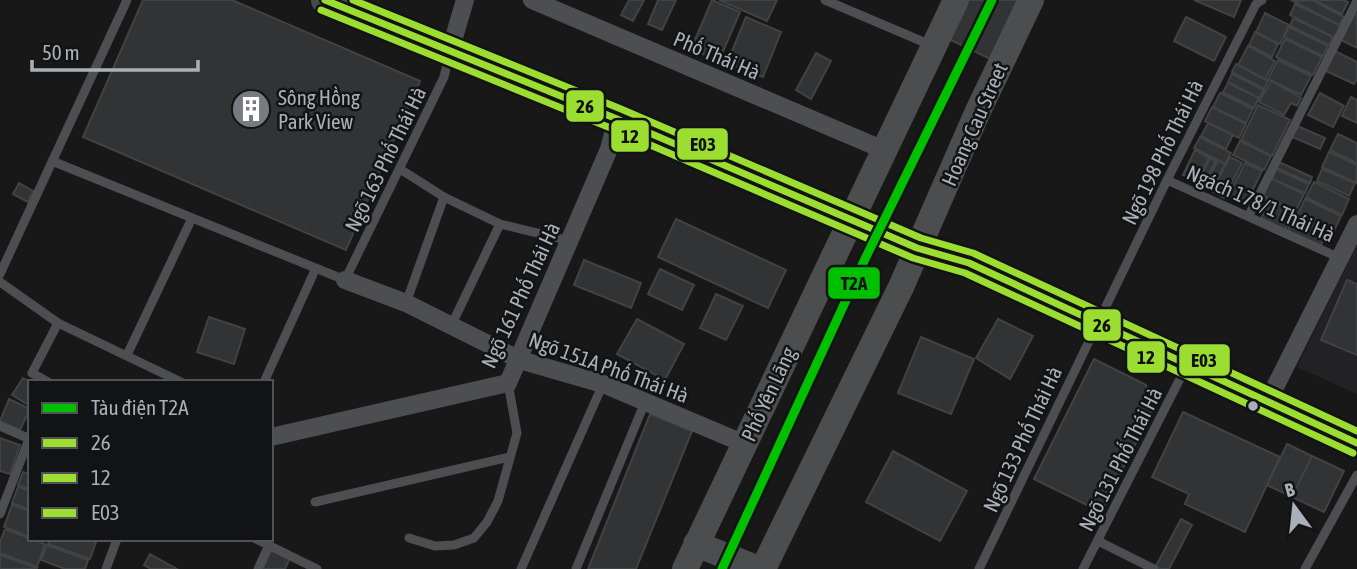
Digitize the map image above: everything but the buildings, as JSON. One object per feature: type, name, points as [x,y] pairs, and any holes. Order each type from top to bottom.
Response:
[{"type":"main road","points":[[325,0],[617,119],[917,248],[968,263],[1357,443]]},
{"type":"main road","points":[[852,219],[956,0]]},
{"type":"main road","name":"Hoang Cau Street","points":[[917,248],[1031,0]]},
{"type":"main road","name":"Phố Yên Lãng","points":[[685,569],[852,219]]},
{"type":"main road","points":[[696,544],[761,569],[917,248]]},
{"type":"street","points":[[450,51],[465,0]]},
{"type":"street","name":"Phố Thái Hà","points":[[532,0],[884,150]]},
{"type":"street","name":"Ngõ 161 Phố Thái Hà","points":[[273,437],[508,383],[609,149],[617,119]]},
{"type":"street","points":[[1268,401],[1357,225]]},
{"type":"street","name":"Ngõ 151A Phố Thái Hà","points":[[345,280],[406,303],[520,360],[603,384],[744,444]]},
{"type":"lane","points":[[0,274],[127,0]]},
{"type":"lane","points":[[825,0],[933,46]]},
{"type":"lane","name":"Ngõ 198 Phố Thái Hà","points":[[1097,323],[1258,1]]},
{"type":"lane","points":[[1248,215],[1357,1]]},
{"type":"lane","name":"Ngõ 163 Phố Thái Hà","points":[[345,280],[444,78],[450,51]]},
{"type":"lane","points":[[51,161],[345,280]]},
{"type":"lane","points":[[400,169],[444,197],[500,224],[570,241]]},
{"type":"lane","name":"Ngách 178/1 Thái Hà","points":[[1167,180],[1341,259]]},
{"type":"lane","points":[[406,303],[444,197]]},
{"type":"lane","points":[[127,355],[192,218]]},
{"type":"lane","points":[[451,326],[500,224]]},
{"type":"lane","points":[[265,380],[316,268]]},
{"type":"lane","points":[[0,282],[58,323],[177,380]]},
{"type":"lane","points":[[44,380],[32,373],[58,323]]},
{"type":"lane","name":"Ngõ 133 Phố Thái Hà","points":[[979,569],[1097,323]]},
{"type":"lane","name":"Ngõ 131 Phố Thái Hà","points":[[1083,569],[1187,365]]},
{"type":"lane","points":[[409,538],[435,546],[454,545],[474,538],[487,522],[498,501],[517,433],[508,383]]},
{"type":"lane","points":[[520,569],[603,384]]},
{"type":"lane","points":[[576,569],[645,402]]},
{"type":"lane","points":[[0,426],[28,439]]},
{"type":"lane","points":[[0,514],[28,442]]},
{"type":"lane","points":[[315,502],[510,457]]},
{"type":"lane","points":[[1305,569],[1357,475]]},
{"type":"lane","points":[[106,569],[116,541]]},
{"type":"lane","points":[[260,541],[317,569]]},
{"type":"lane","points":[[1098,541],[1154,569]]},
{"type":"lane","points":[[258,569],[269,545]]},
{"type":"shaded area","points":[[1357,243],[1357,394],[1297,367]]},
{"type":"metro line","name":"T2A","points":[[722,569],[865,259],[992,0]]},
{"type":"transit line","name":"26","points":[[325,0],[617,119],[917,248],[969,263],[1357,443]]},
{"type":"transit line","name":"E03","points":[[353,0],[621,109],[921,238],[973,253],[1357,431]]},
{"type":"transit line","name":"12","points":[[321,10],[613,129],[913,258],[965,273],[1353,453]]},
{"type":"place","name":"Sông Hồng Park View","points":[[251,109]]}]
